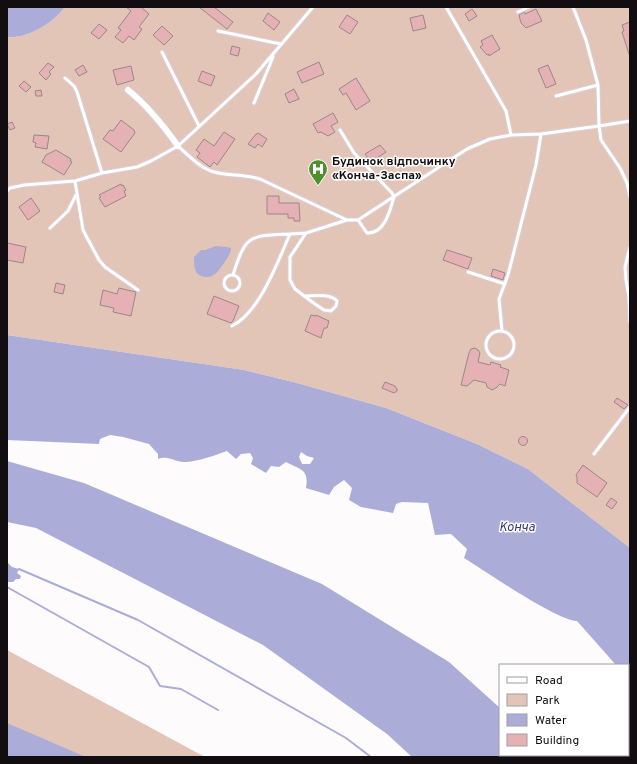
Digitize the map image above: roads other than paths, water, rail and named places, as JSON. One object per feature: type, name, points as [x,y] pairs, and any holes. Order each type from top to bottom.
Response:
[{"type":"street","points":[[128,90],[144,102],[178,146]]},
{"type":"lane","points":[[7,191],[10,188],[24,185],[75,181],[102,173],[137,167],[178,146],[256,74],[313,7]]},
{"type":"lane","points":[[446,7],[506,111],[511,135]]},
{"type":"lane","points":[[518,12],[529,7]]},
{"type":"lane","points":[[573,7],[586,40],[598,85],[601,140],[620,168],[627,183],[630,197]]},
{"type":"lane","points":[[218,31],[281,44]]},
{"type":"lane","points":[[162,52],[199,126]]},
{"type":"lane","points":[[254,103],[274,54]]},
{"type":"lane","points":[[65,78],[74,86],[77,92],[102,173]]},
{"type":"lane","points":[[556,96],[598,85]]},
{"type":"lane","points":[[233,275],[240,252],[247,242],[260,236],[306,233],[347,220],[358,220],[467,149],[490,139],[511,135],[541,134],[630,121]]},
{"type":"lane","points":[[340,130],[354,153],[392,193],[394,197]]},
{"type":"lane","points":[[502,331],[499,299],[505,284],[536,165],[541,134]]},
{"type":"lane","points":[[178,146],[202,166],[213,172],[248,175],[260,179],[347,220]]},
{"type":"lane","points":[[75,181],[83,230],[99,260],[105,267],[138,290]]},
{"type":"lane","points":[[50,228],[68,211],[77,193]]},
{"type":"lane","points":[[358,220],[367,233],[371,233],[382,227],[394,197]]},
{"type":"lane","points":[[304,296],[328,296],[337,301],[336,306],[331,311],[324,310],[304,296],[296,289],[290,280],[290,256],[306,233]]},
{"type":"lane","points":[[232,326],[238,324],[264,290],[290,234]]},
{"type":"lane","points":[[630,247],[625,267],[629,297],[630,322]]},
{"type":"lane","points":[[468,272],[505,284]]},
{"type":"lane","points":[[233,275],[239,280],[240,285],[237,289],[229,291],[224,285],[224,280],[228,276],[233,275]]},
{"type":"lane","points":[[502,331],[512,337],[515,346],[511,355],[507,358],[498,360],[487,351],[486,342],[491,334],[502,331]]},
{"type":"lane","points":[[594,454],[630,407]]},
{"type":"water","points":[[7,7],[65,7],[54,19],[39,29],[31,33],[15,37],[7,37]]},
{"type":"water","points":[[216,246],[231,248],[230,254],[214,275],[208,277],[201,276],[195,270],[194,257],[201,250]]},
{"type":"water","name":"Конча","points":[[7,335],[244,370],[386,408],[477,444],[528,469],[630,548],[630,680],[629,664],[615,664],[577,621],[554,613],[504,584],[464,558],[467,549],[451,534],[435,535],[428,503],[402,502],[396,504],[393,513],[361,507],[349,500],[352,488],[344,480],[334,487],[329,495],[306,488],[307,482],[303,471],[286,462],[279,467],[271,466],[266,473],[251,464],[253,458],[250,453],[241,454],[236,459],[227,451],[201,459],[182,462],[166,458],[158,459],[158,454],[149,444],[123,437],[110,435],[100,439],[99,444],[7,440]],"holes":[[[301,452],[314,458],[310,464],[302,464],[299,457]]]},
{"type":"water","points":[[7,461],[84,483],[322,584],[449,662],[499,707],[499,756],[553,757],[412,757],[387,734],[263,645],[36,528],[7,522]]},
{"type":"water","points":[[7,562],[12,567],[19,569],[17,573],[21,576],[20,579],[16,579],[13,582],[7,582]]},
{"type":"water","points":[[7,723],[86,757],[7,757]]},
{"type":"waterway","points":[[19,569],[138,620],[346,738],[371,757]]},
{"type":"waterway","points":[[7,587],[149,667],[160,686],[181,689],[218,710]]},
{"type":"place","name":"Будинок відпочинку «Конча-Заспа»","points":[[318,186]]}]
